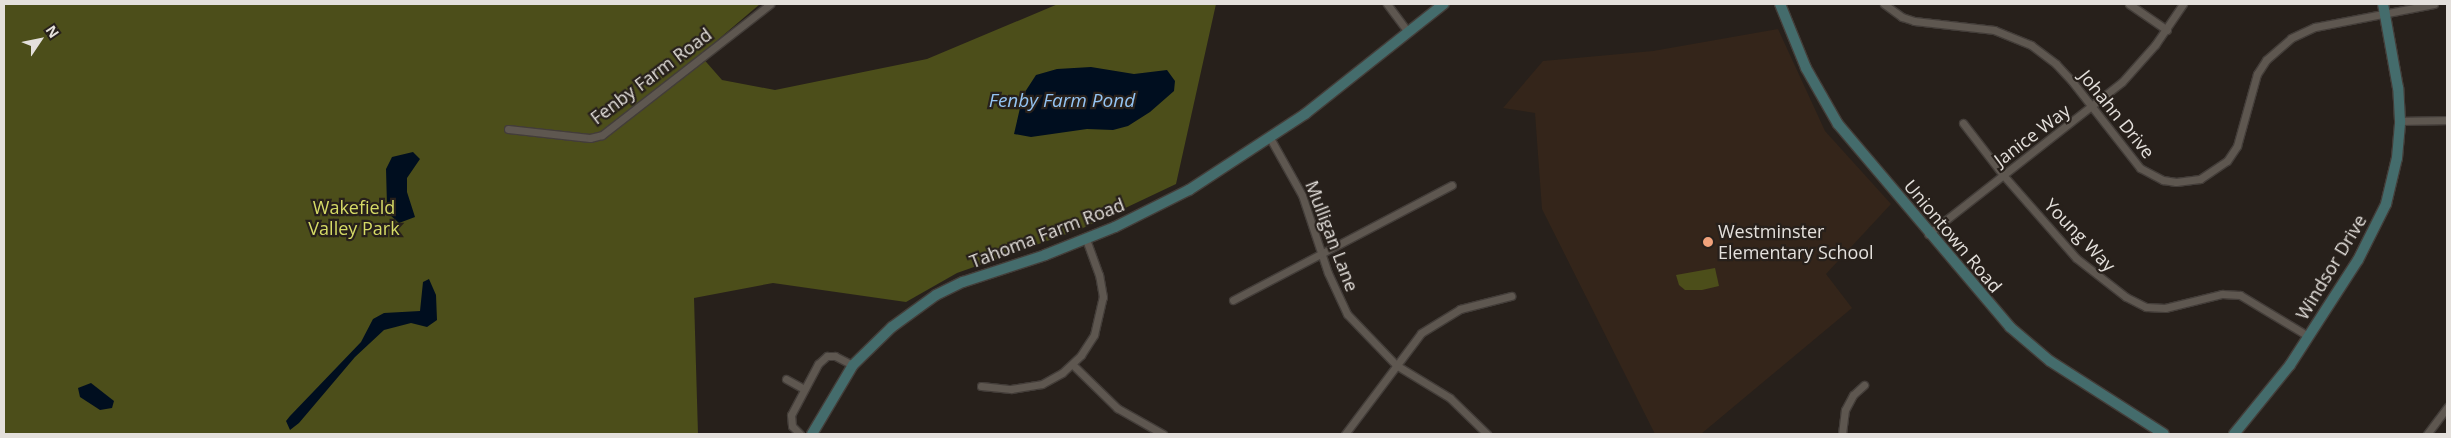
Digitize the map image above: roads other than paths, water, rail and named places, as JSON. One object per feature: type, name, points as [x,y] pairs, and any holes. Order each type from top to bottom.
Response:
[{"type":"street","name":"Fenby Farm Road","points":[[508,129],[590,138],[602,136],[770,4]]},
{"type":"street","points":[[1387,4],[1408,32]]},
{"type":"street","name":"Tahoma Farm Road","points":[[812,434],[853,365],[892,327],[936,295],[963,282],[1086,239],[1189,190],[1270,138],[1444,4]]},
{"type":"street","name":"Uniontown Road","points":[[1780,4],[1806,68],[1838,124],[1928,234],[2029,345],[2164,434]]},
{"type":"street","name":"Johahn Drive","points":[[1884,4],[1902,17],[1914,21],[1980,28],[2015,37],[2056,64],[2132,160],[2151,175],[2176,182],[2200,179],[2219,169],[2233,153],[2257,74],[2278,47],[2315,27],[2384,8],[2434,4]]},
{"type":"street","points":[[2129,4],[2166,30]]},
{"type":"street","name":"Janice Way","points":[[1928,234],[2092,108],[2135,68],[2166,30],[2183,4]]},
{"type":"street","name":"Windsor Drive","points":[[2234,434],[2275,385],[2308,336],[2379,220],[2394,177],[2400,121],[2384,8]]},
{"type":"street","points":[[2400,121],[2447,120]]},
{"type":"street","name":"Young Way","points":[[1963,123],[2004,176],[2084,267],[2135,303],[2165,308],[2222,294],[2240,295],[2308,336]]},
{"type":"street","name":"Mulligan Lane","points":[[1270,138],[1302,195],[1321,252],[1347,314],[1396,364],[1456,402],[1487,434]]},
{"type":"street","points":[[1233,300],[1321,252],[1452,185]]},
{"type":"street","points":[[981,386],[1004,389],[1034,386],[1054,378],[1073,365],[1090,342],[1102,308],[1100,281],[1086,239]]},
{"type":"street","points":[[1345,434],[1396,364],[1422,333],[1444,317],[1475,304],[1511,296]]},
{"type":"street","points":[[800,434],[792,426],[791,415],[804,389],[827,356],[840,356],[853,365]]},
{"type":"street","points":[[1073,365],[1116,408],[1163,434]]},
{"type":"street","points":[[786,379],[804,389]]},
{"type":"street","points":[[1842,434],[1845,410],[1853,395],[1864,386]]},
{"type":"street","points":[[2427,434],[2447,407]]},
{"type":"water","name":"Fenby Farm Pond","points":[[1091,67],[1134,74],[1167,70],[1175,81],[1174,91],[1150,112],[1128,126],[1113,130],[1087,129],[1031,137],[1014,134],[1023,95],[1036,75],[1057,69]]},
{"type":"water","points":[[413,152],[420,159],[407,178],[407,192],[415,217],[399,223],[390,215],[387,206],[386,169],[392,157]]},
{"type":"water","points":[[429,279],[436,295],[437,320],[427,327],[411,323],[384,330],[355,357],[299,423],[290,430],[286,421],[361,342],[373,319],[384,313],[420,311],[423,282]]},
{"type":"water","points":[[91,383],[114,401],[112,408],[100,410],[80,397],[78,388]]},
{"type":"place","name":"Westminster Elementary School","points":[[1708,242]]},
{"type":"park label","name":"Wakefield Valley Park","points":[[354,218]]}]
